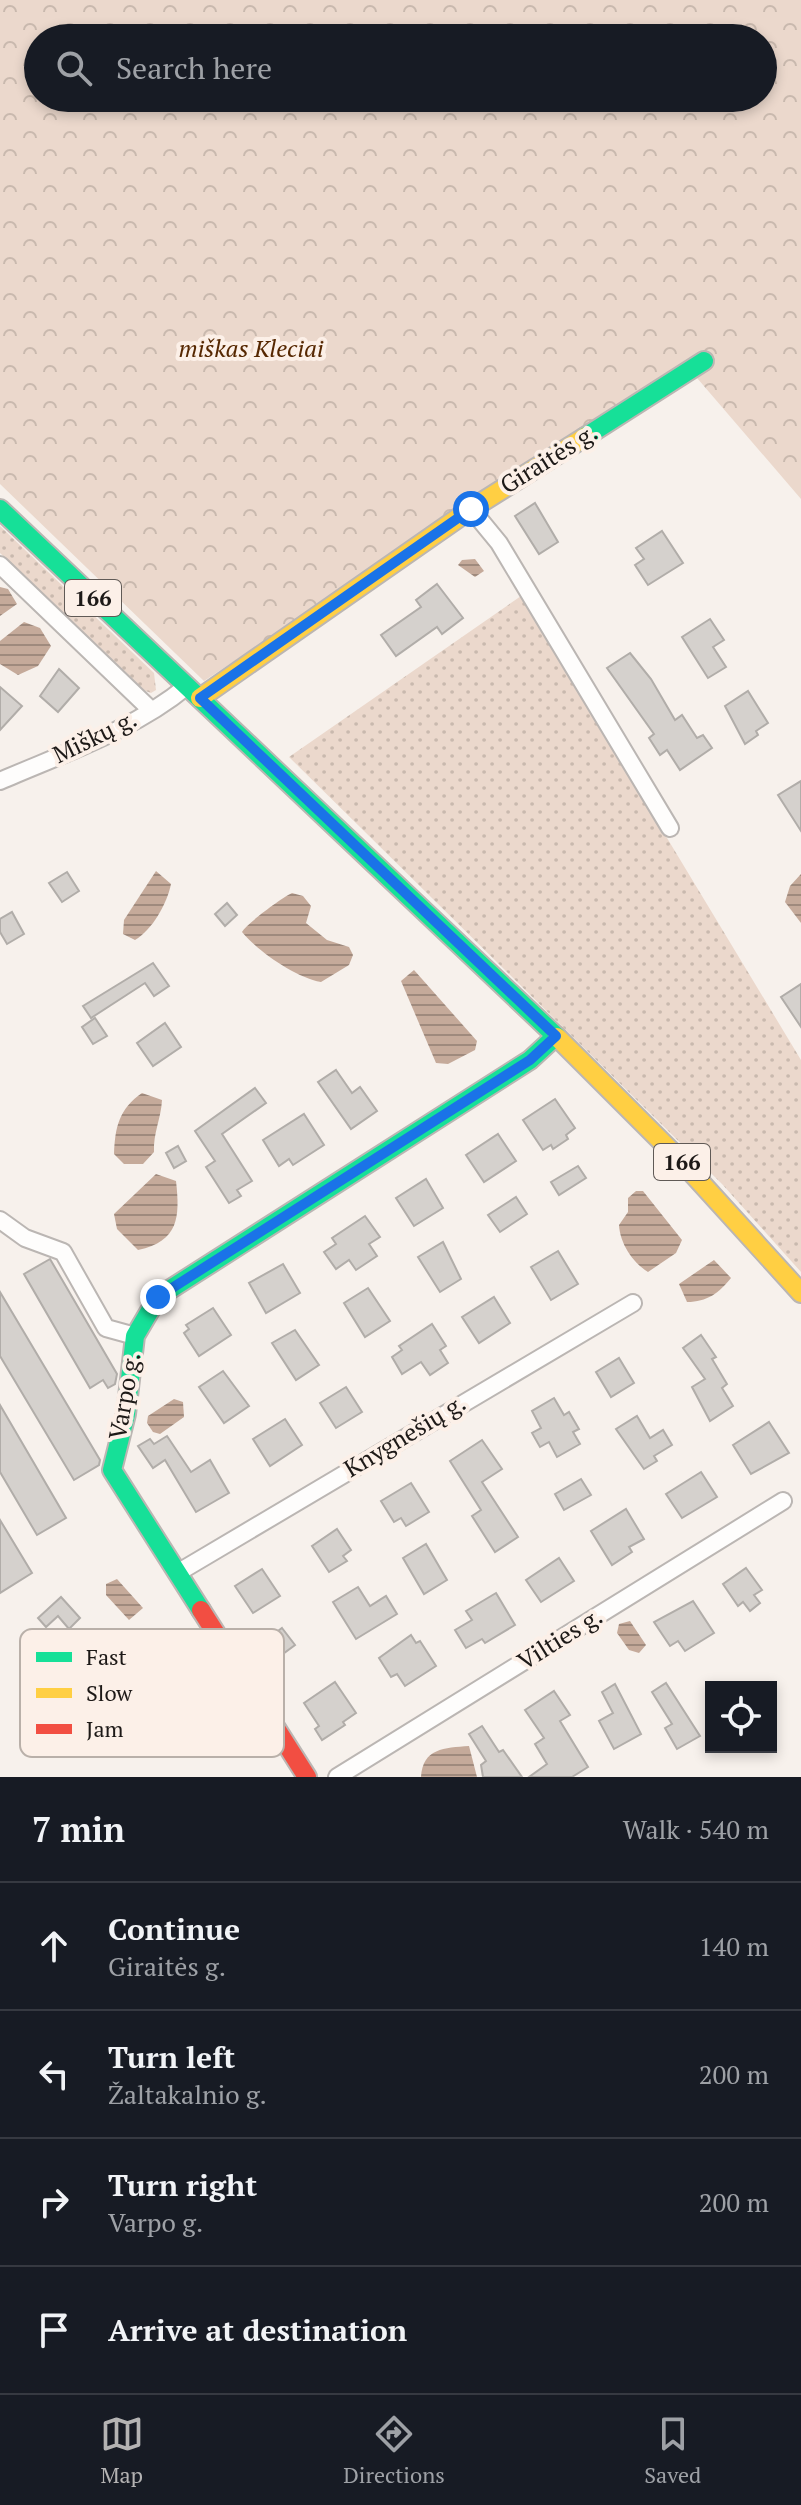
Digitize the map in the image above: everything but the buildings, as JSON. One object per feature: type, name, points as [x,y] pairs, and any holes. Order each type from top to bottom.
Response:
[{"type":"street","name":"Giraitės g.","points":[[193,692],[471,509],[704,361]]},
{"type":"street","name":"166","points":[[0,509],[556,1036],[683,1163],[801,1293]]},
{"type":"street","points":[[471,509],[499,543],[670,828]]},
{"type":"street","points":[[0,565],[151,710]]},
{"type":"street","name":"Miškų g.","points":[[0,781],[193,692]]},
{"type":"street","name":"Varpo g.","points":[[215,1629],[112,1470],[126,1414],[135,1336],[158,1297],[530,1060],[556,1036]]},
{"type":"street","points":[[0,1220],[25,1238],[63,1252],[106,1328],[135,1336]]},
{"type":"street","name":"Knygnešių g.","points":[[179,1572],[633,1303]]},
{"type":"street","name":"Vilties g.","points":[[337,1777],[783,1501]]},
{"type":"street","name":"Varpo g.","points":[[284,1740],[307,1777]]},
{"type":"green space","name":"miškas Kleciai","points":[[0,0],[801,0],[801,499],[685,364],[204,681],[0,484]]},
{"type":"green space","points":[[0,526],[154,673],[156,690],[151,693],[143,690],[0,553]]},
{"type":"green space","points":[[521,596],[801,1060],[801,1272],[722,1184],[289,757]]},
{"type":"shaded area","points":[[475,559],[484,571],[475,577],[458,565],[462,560]]},
{"type":"shaded area","points":[[0,587],[8,589],[17,604],[0,616]]},
{"type":"shaded area","points":[[24,622],[40,628],[51,646],[38,666],[18,675],[0,664],[0,641]]},
{"type":"shaded area","points":[[156,871],[171,884],[169,892],[153,923],[135,940],[123,934],[124,920]]},
{"type":"shaded area","points":[[801,874],[801,923],[785,902],[790,886]]},
{"type":"shaded area","points":[[292,893],[303,896],[311,906],[306,923],[327,940],[349,947],[353,955],[349,965],[321,982],[278,963],[242,932],[265,911]]},
{"type":"shaded area","points":[[414,970],[477,1041],[475,1050],[448,1064],[436,1063],[401,981]]},
{"type":"shaded area","points":[[142,1093],[162,1100],[154,1152],[143,1164],[124,1164],[114,1154],[117,1127],[128,1105]]},
{"type":"shaded area","points":[[156,1174],[176,1181],[177,1216],[169,1234],[152,1246],[138,1250],[117,1229],[114,1214]]},
{"type":"shaded area","points":[[636,1191],[643,1191],[682,1240],[676,1253],[648,1272],[628,1252],[620,1232],[619,1225],[628,1212],[628,1198]]},
{"type":"shaded area","points":[[714,1260],[731,1278],[712,1296],[687,1302],[679,1284]]},
{"type":"shaded area","points":[[174,1399],[183,1402],[184,1417],[160,1434],[153,1432],[147,1423],[148,1416]]},
{"type":"shaded area","points":[[117,1579],[143,1608],[129,1620],[106,1595],[106,1584]]},
{"type":"shaded area","points":[[630,1621],[646,1645],[639,1653],[629,1650],[617,1633],[619,1624]]},
{"type":"shaded area","points":[[469,1746],[477,1777],[421,1777],[426,1760],[436,1751]]},
{"type":"traffic: fast","points":[[585,437],[704,361]]},
{"type":"traffic: fast","points":[[0,509],[557,1037]]},
{"type":"traffic: fast","points":[[201,1610],[112,1470],[126,1414],[135,1336],[158,1297],[530,1060],[556,1036]]},
{"type":"traffic: slow","points":[[200,698],[471,509],[585,437]]},
{"type":"traffic: slow","points":[[557,1037],[683,1163],[801,1293]]},
{"type":"traffic: jam","points":[[201,1610],[213,1629]]},
{"type":"traffic: jam","points":[[284,1741],[307,1777]]},
{"type":"route","points":[[158,1297],[530,1060],[556,1036],[200,698],[471,509]]}]
